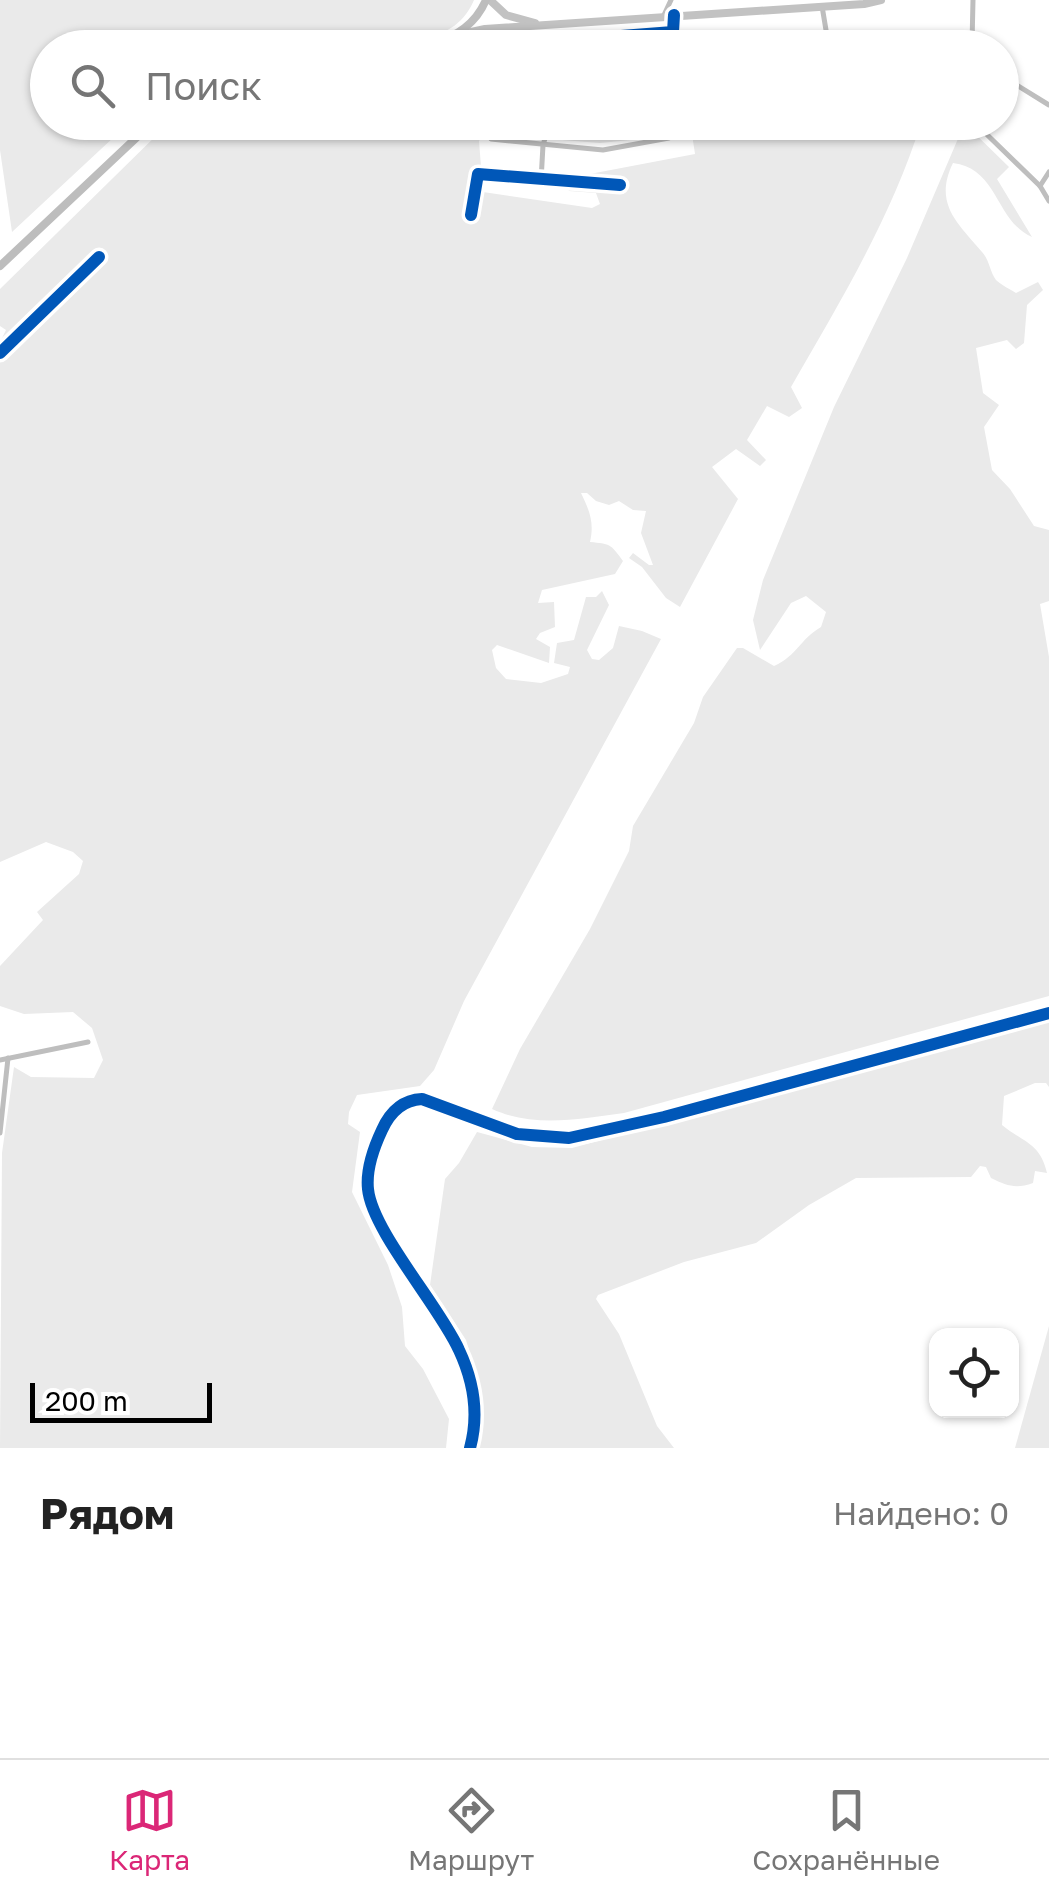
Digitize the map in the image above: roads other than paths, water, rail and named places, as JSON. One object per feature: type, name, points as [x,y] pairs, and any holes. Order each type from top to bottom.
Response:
[{"type":"main road","points":[[466,30],[488,0]]},
{"type":"main road","points":[[0,266],[134,140]]},
{"type":"street","points":[[488,0],[506,15],[540,24]]},
{"type":"street","points":[[664,16],[671,0]]},
{"type":"street","points":[[493,30],[881,0]]},
{"type":"street","points":[[972,30],[973,0]]},
{"type":"street","points":[[822,6],[825,30]]},
{"type":"street","points":[[673,30],[674,15]]},
{"type":"street","points":[[602,30],[606,20]]},
{"type":"street","points":[[1019,86],[1049,105]]},
{"type":"street","points":[[502,140],[603,150],[659,140]]},
{"type":"street","points":[[542,181],[545,140]]},
{"type":"street","points":[[993,140],[1040,186],[1049,202]]},
{"type":"street","points":[[1040,186],[1049,172]]},
{"type":"street","points":[[470,215],[478,174],[620,185]]},
{"type":"street","points":[[0,353],[99,256]]},
{"type":"street","points":[[470,1448],[475,1406],[461,1354],[379,1220],[368,1194],[376,1146],[398,1107],[411,1100],[425,1100],[526,1136],[568,1138],[664,1117],[1049,1013]]},
{"type":"street","points":[[0,1060],[88,1042]]},
{"type":"street","points":[[0,1133],[8,1058]]}]
